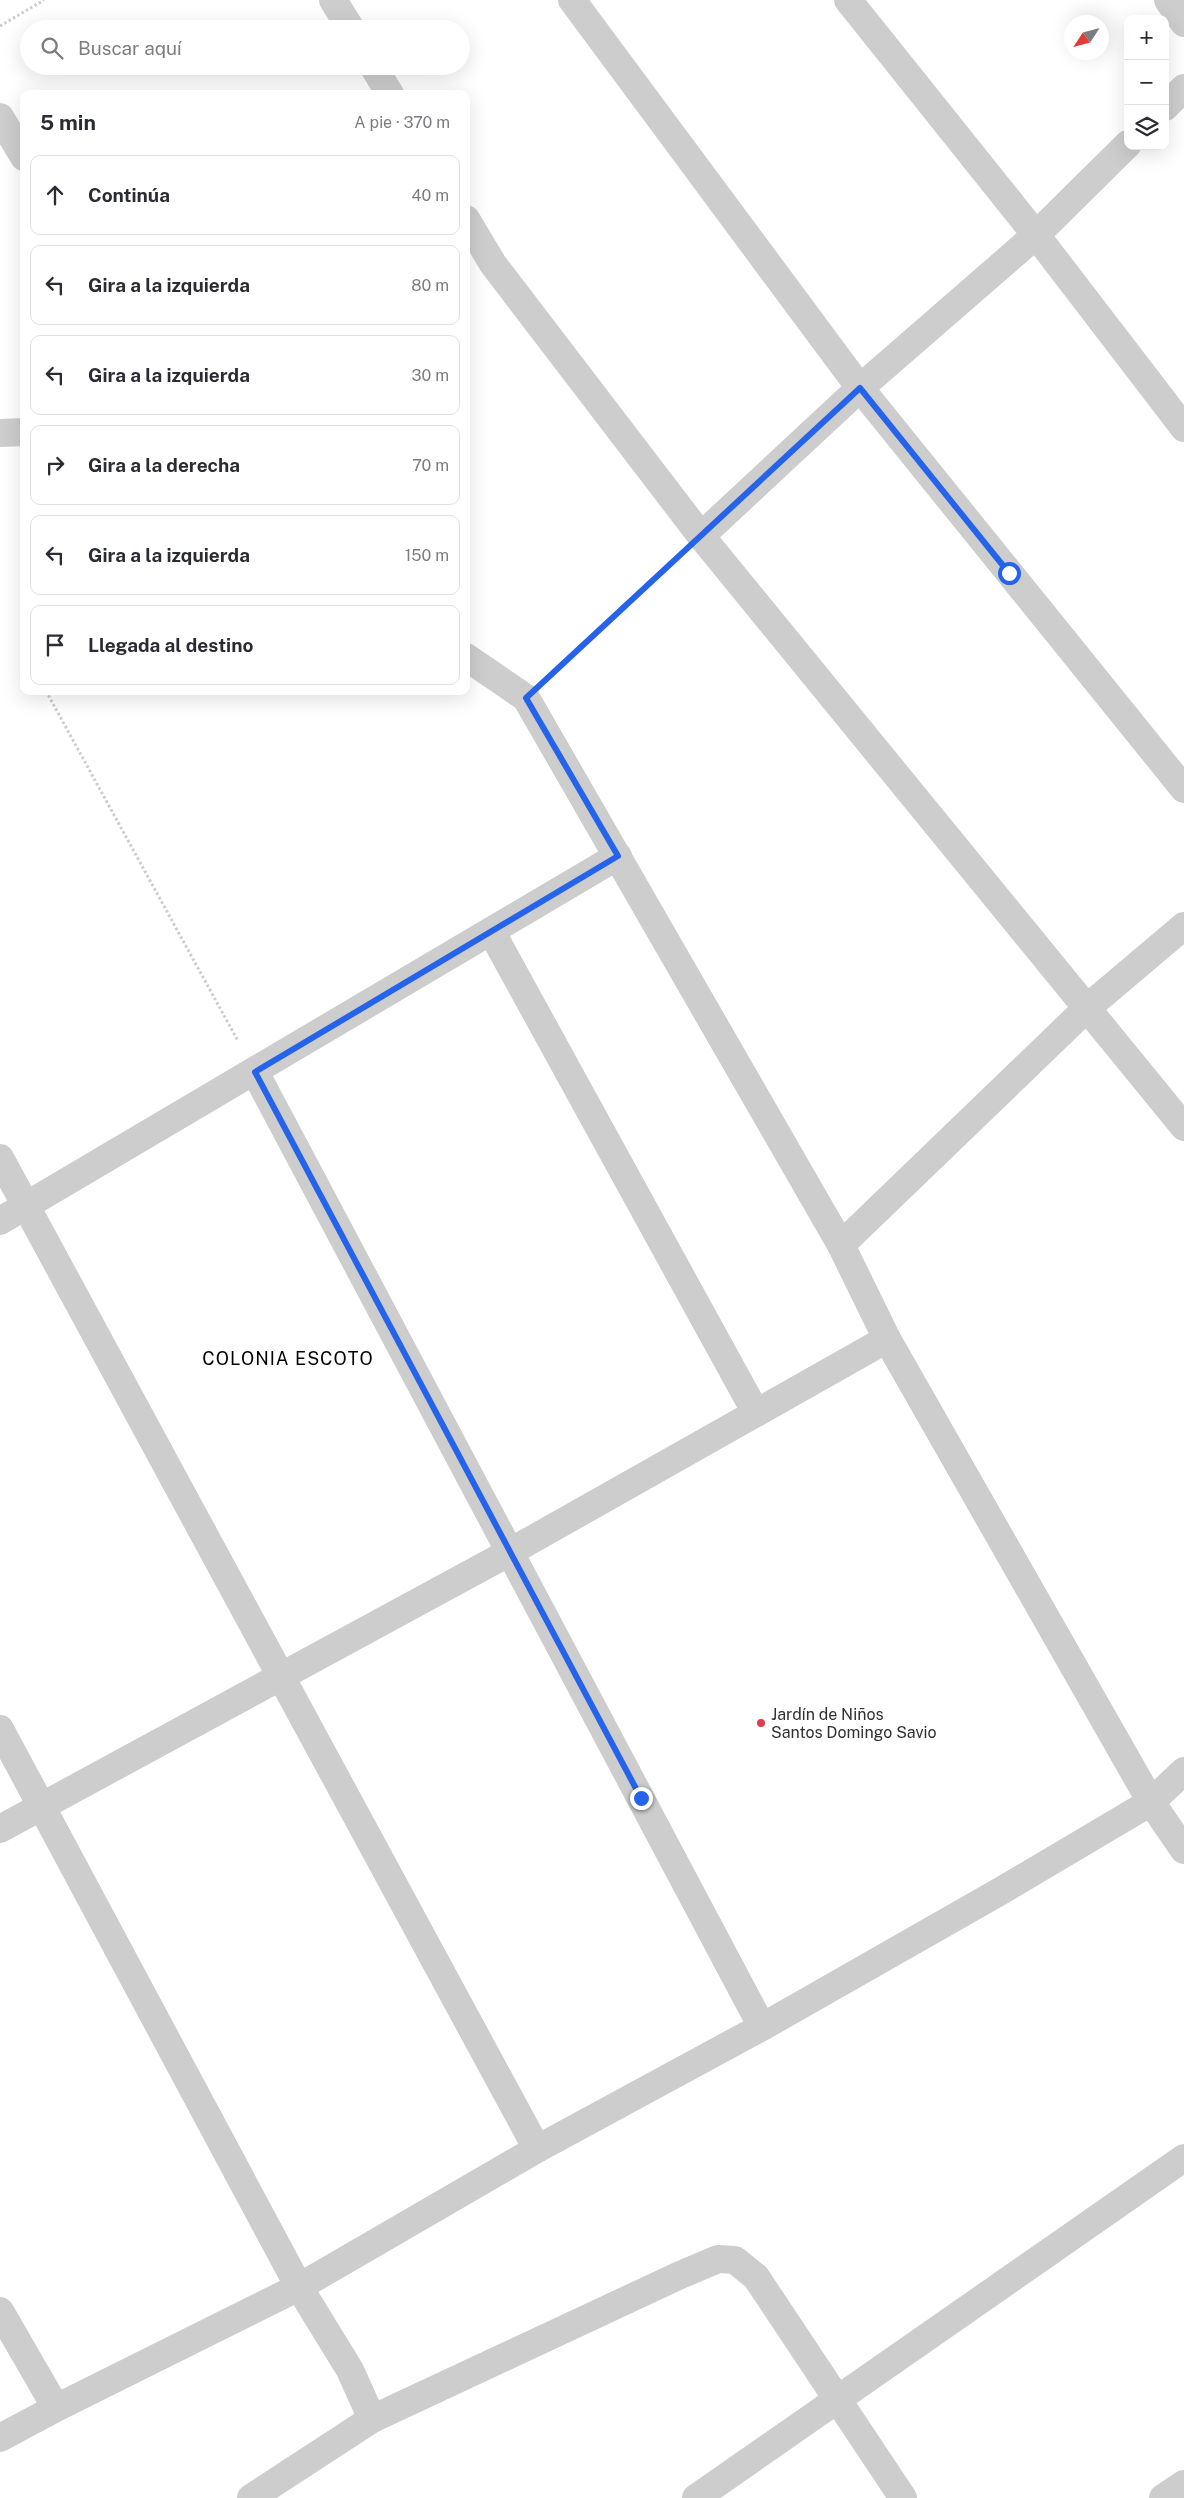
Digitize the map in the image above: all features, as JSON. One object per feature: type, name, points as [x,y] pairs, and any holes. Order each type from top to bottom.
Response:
[{"type":"street","points":[[333,0],[345,20]]},
{"type":"street","points":[[572,0],[860,388],[1184,789]]},
{"type":"street","points":[[848,0],[1036,235],[1184,428]]},
{"type":"street","points":[[1168,0],[1184,23]]},
{"type":"street","points":[[378,75],[388,90]]},
{"type":"street","points":[[1166,105],[1184,88]]},
{"type":"street","points":[[0,117],[20,150]]},
{"type":"street","points":[[701,536],[860,388],[1036,235],[1124,148]]},
{"type":"street","points":[[470,226],[493,264],[701,536],[1184,1127]]},
{"type":"street","points":[[0,433],[20,432]]},
{"type":"street","points":[[470,660],[526,698],[841,1245],[887,1339],[1151,1802],[1184,1850]]},
{"type":"street","points":[[0,1221],[618,856]]},
{"type":"street","points":[[841,1245],[1087,1008],[1184,926]]},
{"type":"street","points":[[491,931],[756,1413]]},
{"type":"street","points":[[255,1072],[762,2027]]},
{"type":"street","points":[[0,1158],[537,2149]]},
{"type":"street","points":[[0,1829],[282,1678],[510,1552],[887,1339]]},
{"type":"street","points":[[0,1729],[299,2287],[350,2370],[372,2419]]},
{"type":"street","points":[[0,2438],[56,2408],[299,2287],[537,2149],[762,2027],[999,1892],[1151,1802],[1184,1771]]},
{"type":"street","points":[[696,2498],[1184,2158]]},
{"type":"street","points":[[251,2498],[372,2419],[718,2259],[735,2260],[756,2277],[903,2498]]},
{"type":"street","points":[[0,2311],[56,2408]]},
{"type":"street","points":[[1164,2498],[1184,2484]]},
{"type":"path","points":[[0,26],[44,0]]},
{"type":"path","points":[[526,698],[701,536]]},
{"type":"path","points":[[48,695],[255,1072]]},
{"type":"place","name":"Jardín de Niños Santos Domingo Savio","points":[[761,1723]]},
{"type":"district","name":"COLONIA ESCOTO","points":[[288,1358]]},
{"type":"route","points":[[641,1798],[255,1072],[618,856],[526,698],[860,388],[1009,573]]}]
